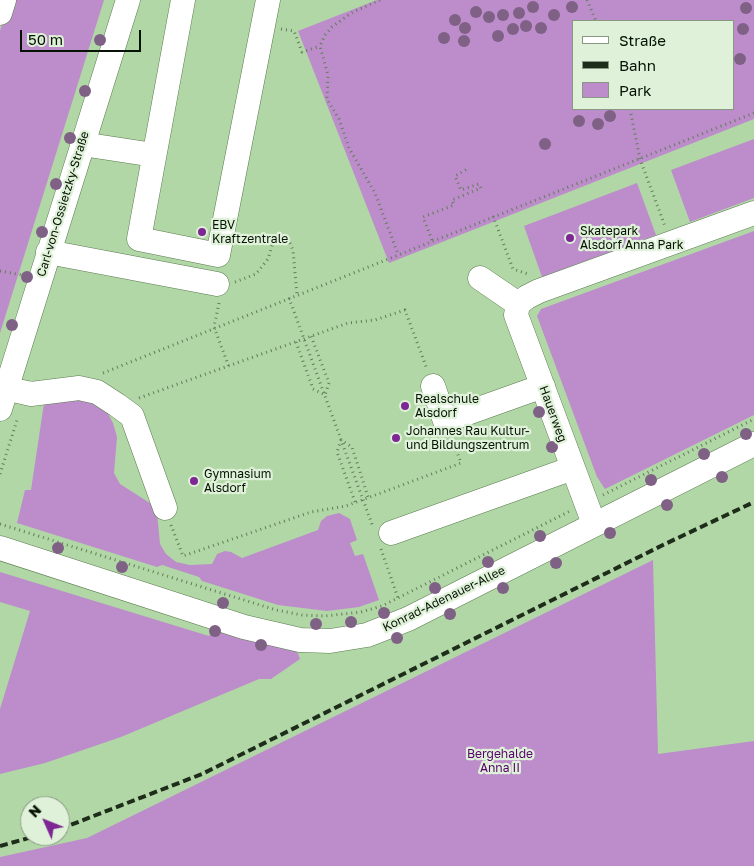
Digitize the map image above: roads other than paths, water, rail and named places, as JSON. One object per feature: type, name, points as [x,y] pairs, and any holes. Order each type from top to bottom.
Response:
[{"type":"street","points":[[0,13],[4,0]]},
{"type":"street","name":"Carl-von-Ossietzky-Straße","points":[[2,395],[128,0]]},
{"type":"street","points":[[183,0],[139,239],[218,255]]},
{"type":"street","points":[[48,252],[217,284],[218,255],[268,0]]},
{"type":"street","points":[[82,144],[154,155]]},
{"type":"street","points":[[480,278],[518,304],[539,292],[754,212]]},
{"type":"street","name":"Hauerweg","points":[[518,304],[516,315],[594,524]]},
{"type":"street","points":[[433,386],[445,421],[543,386]]},
{"type":"street","points":[[2,395],[31,394],[79,388],[97,392],[117,405],[132,416],[165,508]]},
{"type":"street","name":"Konrad-Adenauer-Allee","points":[[0,548],[244,627],[300,640],[330,641],[367,635],[408,619],[754,444]]},
{"type":"street","points":[[391,533],[573,468]]},
{"type":"railway","points":[[70,825],[202,774],[665,544],[754,502]]},
{"type":"railway","points":[[0,846],[20,840]]},
{"type":"place","name":"EBV Kraftzentrale","points":[[202,232]]},
{"type":"place","name":"Skatepark Alsdorf Anna Park","points":[[570,238]]},
{"type":"place","name":"Realschule Alsdorf","points":[[405,406]]},
{"type":"place","name":"Johannes Rau Kultur- und Bildungszentrum","points":[[396,438]]},
{"type":"place","name":"Gymnasium Alsdorf","points":[[194,481]]},
{"type":"park label","name":"Bergehalde Anna II","points":[[500,761]]}]
